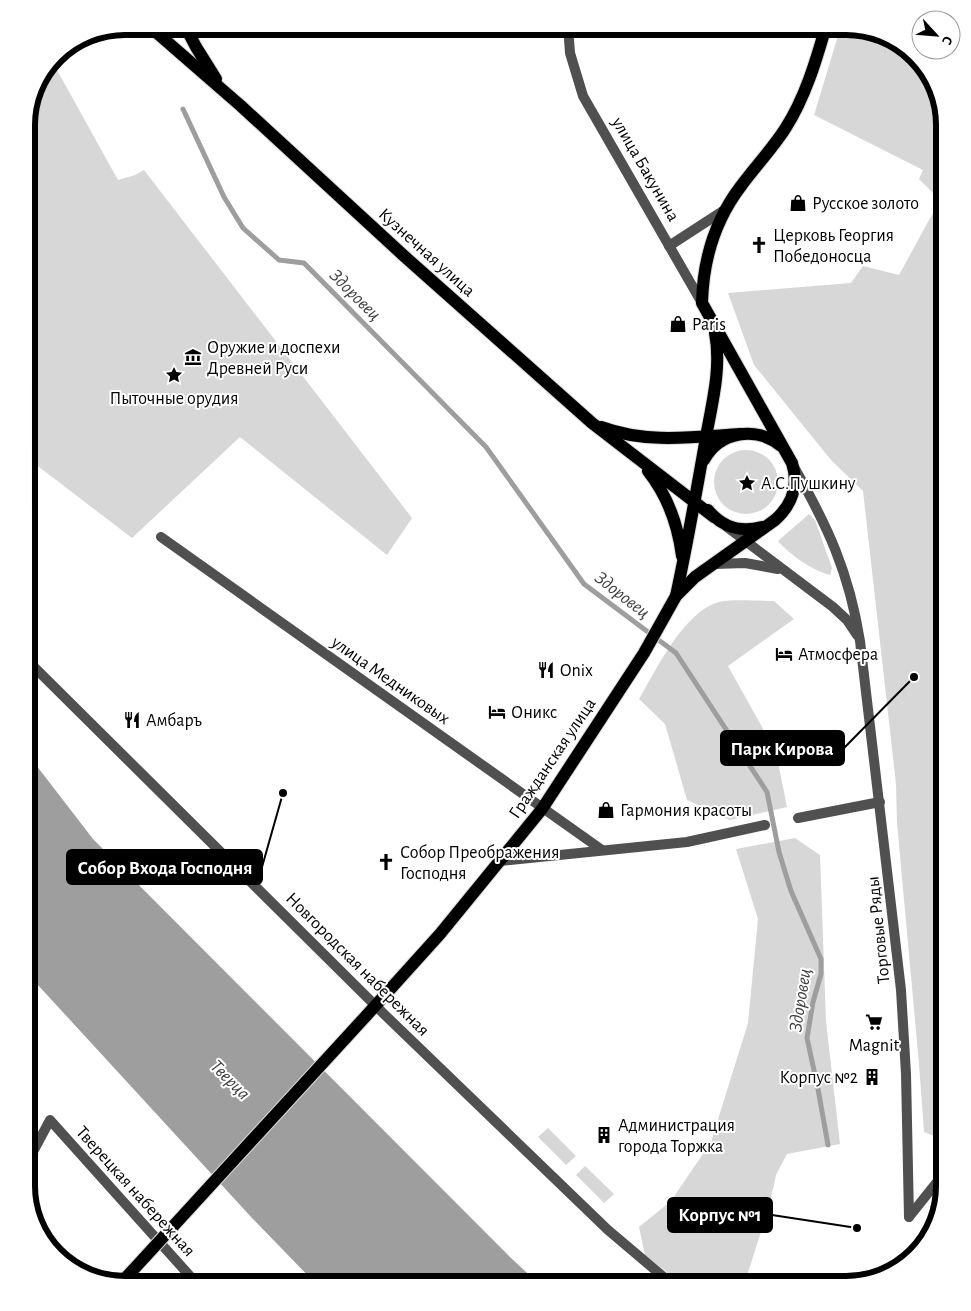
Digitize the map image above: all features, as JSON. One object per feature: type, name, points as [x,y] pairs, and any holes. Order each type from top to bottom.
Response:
[{"type":"main road","points":[[159,35],[241,106]]},
{"type":"main road","points":[[190,35],[215,78],[241,106]]},
{"type":"main road","points":[[702,304],[708,255],[715,231],[739,188],[785,129],[798,106],[823,35]]},
{"type":"main road","name":"Кузнечная улица","points":[[241,106],[403,255],[592,423],[634,456]]},
{"type":"main road","name":"улица Бакунина","points":[[702,304],[789,457]]},
{"type":"main road","points":[[676,596],[696,502],[717,371],[718,351],[712,322]]},
{"type":"main road","points":[[592,423],[642,437],[674,439],[751,434],[766,437],[778,445],[789,457],[795,478],[791,499],[783,513],[695,577],[676,596]]},
{"type":"main road","points":[[701,468],[706,456],[716,446],[728,438],[741,434]]},
{"type":"main road","points":[[634,456],[718,520],[734,528],[746,530],[759,528],[771,523]]},
{"type":"main road","points":[[634,456],[651,475],[669,507],[680,542],[682,567]]},
{"type":"main road","points":[[699,482],[703,501],[718,520]]},
{"type":"main road","name":"Гражданская улица","points":[[127,1276],[440,934],[542,809],[644,653],[676,596]]},
{"type":"street","name":"улица Бакунина","points":[[569,35],[570,53],[583,96],[702,304]]},
{"type":"street","points":[[669,246],[726,209]]},
{"type":"street","name":"Торговые Ряды","points":[[789,457],[826,525],[841,562],[855,609],[880,802],[901,990],[906,1074],[910,1218],[936,1184]]},
{"type":"street","points":[[718,520],[838,611],[860,641]]},
{"type":"street","name":"улица Медниковых","points":[[161,537],[602,850]]},
{"type":"street","points":[[715,564],[745,563],[784,571]]},
{"type":"street","name":"Новгородская набережная","points":[[35,668],[376,1005],[608,1230],[662,1276]]},
{"type":"street","points":[[798,818],[880,802]]},
{"type":"street","points":[[500,861],[687,842],[765,825]]},
{"type":"street","name":"Тверецкая набережная","points":[[35,1148],[50,1120],[190,1276]]},
{"type":"shaded area","points":[[838,35],[863,37],[886,44],[910,61],[921,75],[927,85],[935,113],[936,196],[919,179],[923,170],[814,115]]},
{"type":"shaded area","points":[[56,68],[118,180],[144,170],[412,518],[387,555],[240,437],[132,538],[35,464],[35,119],[42,91]]},
{"type":"shaded area","points":[[936,207],[936,1137],[924,1132],[897,823],[896,784],[863,491],[831,460],[754,365],[728,293],[851,283],[863,266],[899,275]]},
{"type":"shaded area","points":[[740,450],[752,450],[769,459],[776,470],[778,482],[776,494],[769,505],[752,514],[740,514],[728,509],[719,500],[714,488],[714,476],[719,464],[728,455]]},
{"type":"shaded area","points":[[809,514],[815,520],[832,568],[830,575],[816,570],[802,561],[778,541]]},
{"type":"shaded area","points":[[725,601],[774,601],[794,619],[728,666],[776,752],[787,807],[730,820],[687,800],[665,724],[639,699],[672,643],[694,617],[706,608]]},
{"type":"shaded area","points":[[795,838],[820,855],[826,1021],[840,1144],[787,1154],[776,1175],[769,1207],[747,1276],[672,1276],[645,1255],[639,1227],[671,1201],[711,1142],[748,1023],[758,919],[736,849]]},
{"type":"shaded area","points":[[548,1128],[576,1156],[566,1165],[538,1137]]},
{"type":"shaded area","points":[[585,1166],[614,1194],[604,1203],[576,1175]]},
{"type":"water","name":"Тверца","points":[[35,764],[93,839],[530,1276],[308,1276],[252,1218],[35,982]]},
{"type":"waterway","name":"Здоровец","points":[[183,109],[224,197],[243,228],[279,260],[304,263],[486,447],[584,584],[676,653],[767,792],[779,852],[791,891],[821,959],[821,974],[813,1002],[807,1038],[828,1145]]},
{"type":"place","name":"Русское золото","points":[[798,203]]},
{"type":"place","name":"Церковь Георгия Победоносца","points":[[759,245]]},
{"type":"place","name":"Paris","points":[[678,324]]},
{"type":"place","name":"Оружие и доспехи Древней Руси","points":[[193,357]]},
{"type":"place","name":"Пыточные орудия","points":[[174,375]]},
{"type":"place","name":"А.С.Пушкину","points":[[747,483]]},
{"type":"place","name":"Атмосфера","points":[[784,654]]},
{"type":"place","name":"Onix","points":[[546,670]]},
{"type":"place","name":"Парк Кирова","points":[[914,677]]},
{"type":"place","name":"Оникс","points":[[497,712]]},
{"type":"place","name":"Амбаръ","points":[[132,720]]},
{"type":"place","name":"Собор Входа Господня","points":[[283,793]]},
{"type":"place","name":"Гармония красоты","points":[[606,810]]},
{"type":"place","name":"Собор Преображения Господня","points":[[386,862]]},
{"type":"place","name":"Magnit","points":[[874,1022]]},
{"type":"place","name":"Корпус №2","points":[[872,1077]]},
{"type":"place","name":"Администрация города Торжка","points":[[604,1135]]},
{"type":"place","name":"Корпус №1","points":[[857,1228]]}]
